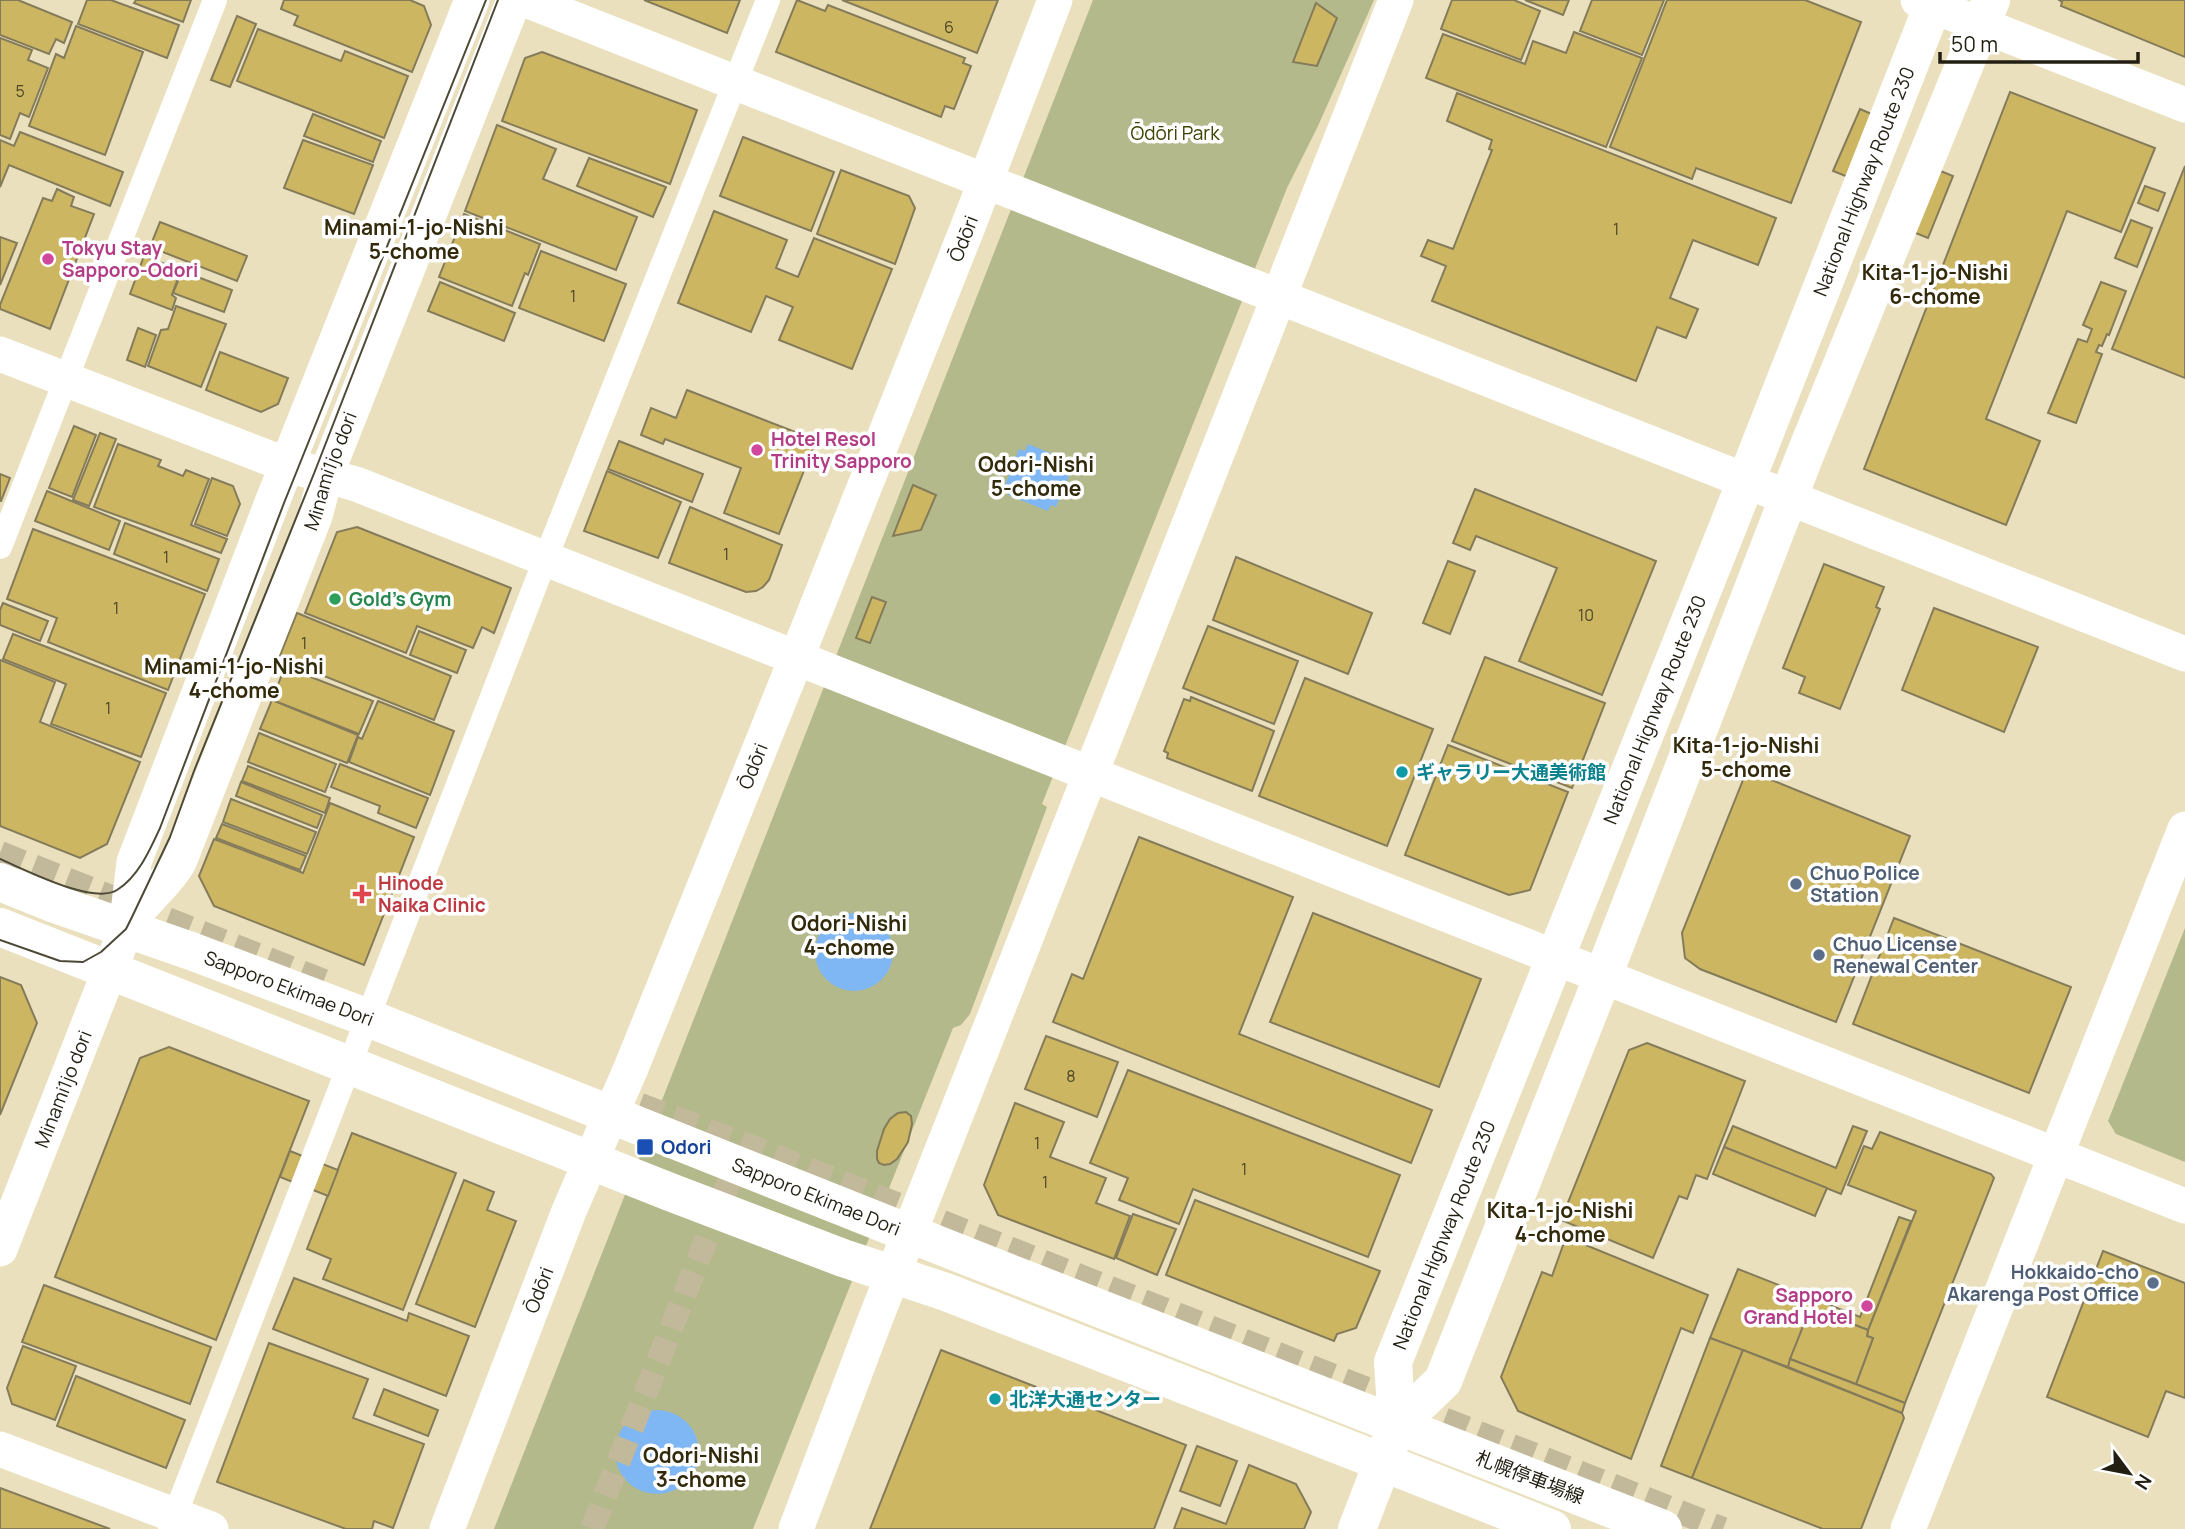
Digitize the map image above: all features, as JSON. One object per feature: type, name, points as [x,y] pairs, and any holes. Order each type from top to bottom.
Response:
[{"type":"main road","name":"National Highway Route 230","points":[[1397,1425],[1393,1362],[1746,481],[1929,2]]},
{"type":"main road","points":[[1357,1529],[1397,1425],[1443,1381],[1789,498],[1986,12]]},
{"type":"main road","name":"Sapporo Ekimae Dori","points":[[0,882],[368,1018],[1397,1425]]},
{"type":"main road","points":[[0,927],[591,1161],[843,1258],[946,1292],[1382,1462]]},
{"type":"main road","name":"札幌停車場線","points":[[1397,1425],[1662,1529]]},
{"type":"main road","name":"札幌停車場線","points":[[1382,1462],[1552,1529]]},
{"type":"street","points":[[0,547],[215,0]]},
{"type":"street","name":"Minami1jo dori","points":[[126,929],[134,862],[472,0]]},
{"type":"street","name":"Minami1jo dori","points":[[0,1249],[126,929],[132,917],[171,877],[179,862],[315,516],[326,475],[514,0]]},
{"type":"street","points":[[526,0],[2185,654]]},
{"type":"street","points":[[172,1522],[545,560],[768,0]]},
{"type":"street","name":"Ōdōri","points":[[447,1529],[565,1223],[796,659],[1055,0]]},
{"type":"street","points":[[796,1529],[909,1233],[1396,0]]},
{"type":"street","points":[[1929,2],[1986,12],[2185,105]]},
{"type":"street","points":[[0,354],[288,465],[356,484],[2185,1206]]},
{"type":"street","points":[[1908,1529],[2185,830]]},
{"type":"street","points":[[0,1449],[172,1522],[211,1529]]},
{"type":"green space","name":"Ōdōri Park","points":[[1093,0],[1374,0],[1287,188],[1042,804],[1047,807],[970,1014],[961,1025],[953,1028],[753,1529],[494,1529]]},
{"type":"green space","points":[[2185,928],[2185,1162],[2116,1134],[2108,1121]]},
{"type":"water","points":[[1028,444],[1067,460],[1064,466],[1072,469],[1056,507],[1051,505],[1048,511],[1008,495],[1009,490],[1004,488],[1019,449],[1025,451]]},
{"type":"water","points":[[854,913],[869,916],[881,925],[890,937],[893,952],[890,967],[881,979],[869,988],[854,991],[839,988],[827,979],[818,967],[815,952],[818,937],[827,925],[839,916]]},
{"type":"water","points":[[657,1410],[673,1413],[687,1422],[696,1436],[699,1452],[696,1468],[687,1482],[673,1491],[657,1494],[641,1491],[627,1482],[618,1468],[615,1452],[618,1436],[627,1422],[641,1413]]},
{"type":"building","points":[[0,0],[18,0],[72,22],[64,43],[56,39],[49,54],[0,35]]},
{"type":"building","points":[[87,0],[111,0],[179,25],[167,58],[78,24]]},
{"type":"building","points":[[136,0],[191,0],[183,22],[134,3]]},
{"type":"building","points":[[284,0],[410,0],[424,6],[431,25],[412,72],[294,25],[298,16],[281,9]]},
{"type":"building","points":[[644,0],[740,0],[727,33]]},
{"type":"building","points":[[797,0],[825,11],[828,5],[965,58],[963,63],[971,66],[954,109],[945,106],[941,117],[776,52]]},
{"type":"building","points":[[842,0],[998,0],[977,53]]},
{"type":"building","points":[[1452,0],[1514,0],[1540,11],[1521,60],[1441,29]]},
{"type":"building","points":[[1525,0],[1569,0],[1563,15]]},
{"type":"building","points":[[1592,0],[1664,0],[1642,55],[1580,31]]},
{"type":"building","points":[[1667,0],[1805,0],[1861,22],[1791,203],[1696,168],[1692,179],[1610,147]]},
{"type":"building","points":[[2059,0],[2185,0],[2185,57],[2061,6],[2062,2]]},
{"type":"building","points":[[1316,3],[1337,18],[1317,66],[1293,62]]},
{"type":"building","points":[[237,16],[256,24],[230,87],[211,80]]},
{"type":"building","points":[[76,26],[143,52],[105,155],[29,126],[56,54],[64,58]]},
{"type":"building","points":[[258,29],[341,61],[345,51],[408,76],[384,138],[237,81]]},
{"type":"building","points":[[1574,32],[1642,58],[1606,147],[1426,78],[1443,34],[1525,64],[1533,41],[1566,53]]},
{"type":"building","points":[[0,38],[32,50],[28,60],[48,68],[29,117],[20,113],[10,139],[0,135]]},
{"type":"building","points":[[542,52],[697,110],[670,184],[502,121],[525,58]]},
{"type":"building","points":[[2010,92],[2155,148],[2121,232],[2067,211],[1986,419],[2040,441],[2006,525],[1864,469]]},
{"type":"building","points":[[1457,93],[1776,218],[1758,265],[1693,240],[1670,298],[1698,309],[1686,338],[1657,327],[1636,381],[1432,301],[1446,266],[1421,256],[1428,240],[1453,249],[1492,150],[1489,149],[1492,140],[1447,121]]},
{"type":"building","points":[[1860,109],[1874,115],[1848,177],[1833,171]]},
{"type":"building","points":[[313,114],[381,141],[373,162],[304,136]]},
{"type":"building","points":[[497,125],[556,149],[543,179],[637,217],[616,270],[465,211]]},
{"type":"building","points":[[20,132],[123,172],[110,206],[9,165],[0,187],[0,140],[14,146]]},
{"type":"building","points":[[743,137],[834,172],[811,231],[720,196]]},
{"type":"building","points":[[303,140],[373,165],[354,214],[284,188]]},
{"type":"building","points":[[589,158],[666,187],[653,217],[577,186]]},
{"type":"building","points":[[2185,166],[2185,378],[2112,349]]},
{"type":"building","points":[[841,170],[909,196],[915,208],[895,264],[817,234]]},
{"type":"building","points":[[1938,170],[1953,176],[1928,238],[1913,232]]},
{"type":"building","points":[[2145,186],[2165,193],[2158,211],[2138,203]]},
{"type":"building","points":[[57,189],[74,197],[71,206],[94,214],[50,329],[0,309],[0,305],[43,198],[52,201]]},
{"type":"building","points":[[714,211],[787,240],[776,268],[798,277],[814,238],[892,269],[852,369],[779,340],[793,307],[766,296],[751,332],[678,303]]},
{"type":"building","points":[[464,214],[540,244],[512,306],[439,277]]},
{"type":"building","points":[[2131,220],[2152,228],[2137,267],[2115,258]]},
{"type":"building","points":[[160,222],[247,256],[237,281],[150,247]]},
{"type":"building","points":[[0,237],[17,243],[0,285]]},
{"type":"building","points":[[541,251],[626,284],[604,341],[519,308]]},
{"type":"building","points":[[144,256],[181,270],[172,295],[176,298],[172,310],[130,294]]},
{"type":"building","points":[[182,271],[232,290],[224,312],[173,293]]},
{"type":"building","points":[[440,282],[515,313],[504,341],[428,311]]},
{"type":"building","points":[[2101,282],[2126,291],[2109,335],[2107,334],[2096,352],[2102,354],[2076,423],[2048,413],[2078,339],[2087,342],[2092,329],[2083,325]]},
{"type":"building","points":[[176,306],[226,324],[201,387],[148,366],[161,330],[168,329]]},
{"type":"building","points":[[138,328],[156,335],[145,367],[127,360]]},
{"type":"building","points":[[220,352],[288,378],[278,404],[261,412],[206,390]]},
{"type":"building","points":[[687,390],[816,440],[779,534],[724,513],[741,468],[665,439],[663,444],[641,435],[651,408],[676,418]]},
{"type":"building","points":[[74,426],[96,435],[72,497],[49,488]]},
{"type":"building","points":[[100,433],[116,439],[89,506],[73,500]]},
{"type":"building","points":[[619,441],[703,474],[692,502],[608,469]]},
{"type":"building","points":[[118,444],[161,460],[158,466],[183,476],[186,470],[209,479],[191,525],[227,539],[221,553],[94,507]]},
{"type":"building","points":[[607,471],[681,502],[658,558],[584,531]]},
{"type":"building","points":[[0,474],[10,478],[1,501],[0,501]]},
{"type":"building","points":[[212,478],[233,486],[240,504],[227,536],[195,524]]},
{"type":"building","points":[[913,485],[936,495],[921,530],[893,536]]},
{"type":"building","points":[[1475,489],[1656,561],[1602,695],[1519,661],[1557,568],[1476,536],[1470,550],[1453,543]]},
{"type":"building","points":[[47,491],[120,521],[109,550],[35,521]]},
{"type":"building","points":[[690,507],[782,545],[769,580],[763,587],[746,592],[669,563]]},
{"type":"building","points":[[125,523],[219,559],[207,591],[114,554]]},
{"type":"building","points":[[357,527],[511,588],[494,633],[482,627],[473,648],[417,626],[406,653],[305,613],[337,532]]},
{"type":"building","points":[[33,529],[205,594],[168,690],[48,642],[57,618],[7,599]]},
{"type":"building","points":[[1236,557],[1372,613],[1348,674],[1213,620]]},
{"type":"building","points":[[1448,561],[1475,571],[1450,634],[1423,623]]},
{"type":"building","points":[[1824,564],[1884,587],[1876,607],[1880,609],[1840,709],[1799,693],[1805,677],[1783,668]]},
{"type":"building","points":[[872,597],[886,602],[870,643],[856,638]]},
{"type":"building","points":[[3,603],[48,621],[40,641],[0,625]]},
{"type":"building","points":[[1934,608],[2038,647],[2004,732],[1902,690]]},
{"type":"building","points":[[297,613],[451,676],[434,720],[279,658]]},
{"type":"building","points":[[1208,626],[1298,661],[1274,724],[1183,688]]},
{"type":"building","points":[[419,631],[466,650],[457,673],[410,655]]},
{"type":"building","points":[[13,634],[166,693],[141,757],[51,724],[66,684],[3,659]]},
{"type":"building","points":[[1485,657],[1605,703],[1572,788],[1452,741]]},
{"type":"building","points":[[0,660],[55,682],[40,722],[140,762],[107,844],[80,858],[0,826]]},
{"type":"building","points":[[285,667],[373,701],[359,734],[272,700]]},
{"type":"building","points":[[1305,678],[1433,729],[1387,846],[1259,796]]},
{"type":"building","points":[[1191,697],[1274,731],[1252,791],[1167,758],[1168,753],[1164,751],[1184,699],[1190,701]]},
{"type":"building","points":[[272,700],[358,735],[347,763],[260,729]]},
{"type":"building","points":[[378,701],[454,731],[430,795],[349,762],[358,737],[362,739]]},
{"type":"building","points":[[259,733],[336,764],[325,792],[248,762]]},
{"type":"building","points":[[1448,745],[1568,792],[1530,890],[1509,895],[1405,855]]},
{"type":"building","points":[[340,764],[428,798],[416,828],[378,813],[380,806],[331,787]]},
{"type":"building","points":[[248,766],[330,798],[325,813],[242,781]]},
{"type":"building","name":"Chuo Police Station","points":[[1747,770],[1910,836],[1836,1022],[1700,969],[1685,958],[1682,933]]},
{"type":"building","points":[[241,782],[322,815],[317,828],[236,796]]},
{"type":"building","points":[[231,799],[316,832],[307,854],[223,822]]},
{"type":"building","points":[[330,803],[414,837],[364,965],[214,906],[199,876],[214,839],[303,873]]},
{"type":"building","points":[[222,824],[306,856],[300,870],[216,838]]},
{"type":"building","points":[[1139,837],[1293,897],[1239,1034],[1432,1110],[1411,1163],[1053,1022],[1072,974],[1083,979]]},
{"type":"building","points":[[1313,913],[1481,979],[1439,1087],[1270,1022]]},
{"type":"building","points":[[1894,918],[2071,987],[2029,1093],[1853,1024]]},
{"type":"building","points":[[0,977],[21,985],[37,1023],[0,1115]]},
{"type":"building","points":[[1046,1036],[1118,1062],[1097,1117],[1025,1089]]},
{"type":"building","points":[[1647,1043],[1745,1081],[1707,1179],[1696,1175],[1687,1199],[1679,1196],[1653,1258],[1561,1220],[1629,1050]]},
{"type":"building","points":[[169,1047],[309,1101],[216,1340],[55,1277],[140,1058]]},
{"type":"building","points":[[1128,1070],[1400,1175],[1368,1257],[1193,1189],[1179,1224],[1119,1200],[1128,1178],[1090,1163]]},
{"type":"building","points":[[1015,1103],[1064,1122],[1050,1157],[1106,1178],[1096,1203],[1130,1216],[1114,1259],[998,1215],[984,1185]]},
{"type":"building","points":[[906,1112],[911,1116],[912,1124],[908,1142],[897,1159],[890,1164],[879,1163],[877,1151],[884,1129],[890,1119],[898,1113]]},
{"type":"building","points":[[1733,1126],[1836,1168],[1853,1126],[1867,1131],[1841,1194],[1724,1147]]},
{"type":"building","points":[[1880,1132],[1991,1174],[1994,1178],[1905,1403],[1856,1384],[1873,1338],[1867,1336],[1868,1330],[1916,1211],[1848,1185],[1864,1146],[1872,1149]]},
{"type":"building","points":[[352,1133],[456,1173],[403,1310],[323,1279],[331,1259],[307,1249]]},
{"type":"building","points":[[1724,1147],[1827,1188],[1815,1216],[1713,1174]]},
{"type":"building","points":[[290,1151],[338,1170],[328,1196],[280,1177]]},
{"type":"building","points":[[464,1180],[494,1192],[487,1210],[516,1221],[475,1327],[416,1304]]},
{"type":"building","points":[[1195,1200],[1380,1271],[1356,1328],[1337,1334],[1334,1341],[1166,1275]]},
{"type":"building","points":[[1133,1214],[1176,1229],[1157,1275],[1116,1258]]},
{"type":"building","points":[[1899,1217],[1911,1221],[1868,1330],[1821,1312],[1819,1317],[1808,1314],[1788,1367],[1710,1338],[1738,1269],[1860,1317]]},
{"type":"building","points":[[1566,1237],[1708,1295],[1693,1333],[1681,1328],[1631,1459],[1518,1411],[1501,1377],[1542,1272],[1552,1276]]},
{"type":"building","points":[[2103,1251],[2185,1283],[2185,1398],[2166,1391],[2148,1437],[2047,1397]]},
{"type":"building","points":[[294,1278],[407,1321],[409,1313],[469,1336],[446,1396],[273,1329]]},
{"type":"building","points":[[44,1285],[211,1347],[190,1404],[22,1342]]},
{"type":"building","points":[[1821,1312],[1868,1330],[1867,1336],[1873,1338],[1856,1384],[1790,1359],[1808,1314],[1819,1317]]},
{"type":"building","points":[[1710,1338],[1743,1350],[1692,1478],[1661,1466]]},
{"type":"building","points":[[269,1343],[368,1379],[353,1418],[424,1444],[393,1528],[374,1521],[372,1529],[346,1529],[217,1482]]},
{"type":"building","points":[[23,1346],[76,1366],[55,1420],[12,1404],[7,1388]]},
{"type":"building","name":"北洋大通センター","points":[[941,1350],[1186,1445],[1154,1529],[870,1529]]},
{"type":"building","points":[[1743,1350],[1902,1413],[1904,1418],[1861,1529],[1823,1529],[1692,1478]]},
{"type":"building","points":[[1790,1359],[1905,1403],[1902,1413],[1788,1367]]},
{"type":"building","points":[[76,1376],[185,1420],[166,1468],[57,1426]]},
{"type":"building","points":[[384,1389],[438,1410],[428,1436],[374,1415]]},
{"type":"building","points":[[1197,1446],[1237,1461],[1220,1506],[1180,1491]]},
{"type":"building","points":[[1249,1465],[1296,1484],[1311,1512],[1304,1529],[1174,1529],[1182,1508],[1226,1524]]},
{"type":"building","points":[[0,1488],[110,1529],[0,1529]]},
{"type":"tunnel","points":[[0,853],[334,985]]},
{"type":"tunnel","points":[[606,1092],[1723,1529]]},
{"type":"tunnel","points":[[592,1529],[741,1151]]},
{"type":"tram line","points":[[0,859],[76,890],[106,893],[124,885],[148,854],[284,503],[486,0]]},
{"type":"tram line","points":[[0,940],[60,961],[83,962],[101,952],[126,929],[170,837],[498,0]]},
{"type":"place","name":"Tokyu Stay Sapporo-Odori","points":[[48,259]]},
{"type":"place","name":"Hotel Resol Trinity Sapporo","points":[[757,450]]},
{"type":"place","name":"Gold's Gym","points":[[335,599]]},
{"type":"place","name":"ギャラリー大通美術館","points":[[1402,772]]},
{"type":"place","name":"Chuo Police Station","points":[[1796,884]]},
{"type":"place","name":"Hinode Naika Clinic","points":[[362,894]]},
{"type":"place","name":"Chuo License Renewal Center","points":[[1819,955]]},
{"type":"place","name":"Odori","points":[[645,1147]]},
{"type":"place","name":"Hokkaido-cho Akarenga Post Office","points":[[2153,1283]]},
{"type":"place","name":"Sapporo Grand Hotel","points":[[1867,1306]]},
{"type":"place","name":"北洋大通センター","points":[[995,1399]]},
{"type":"district","name":"Minami-1-jo-Nishi 5-chome","points":[[414,240]]},
{"type":"district","name":"Kita-1-jo-Nishi 6-chome","points":[[1935,285]]},
{"type":"district","name":"Odori-Nishi 5-chome","points":[[1036,477]]},
{"type":"district","name":"Minami-1-jo-Nishi 4-chome","points":[[234,679]]},
{"type":"district","name":"Kita-1-jo-Nishi 5-chome","points":[[1746,758]]},
{"type":"district","name":"Odori-Nishi 4-chome","points":[[849,936]]},
{"type":"district","name":"Kita-1-jo-Nishi 4-chome","points":[[1560,1223]]},
{"type":"district","name":"Odori-Nishi 3-chome","points":[[701,1468]]}]
